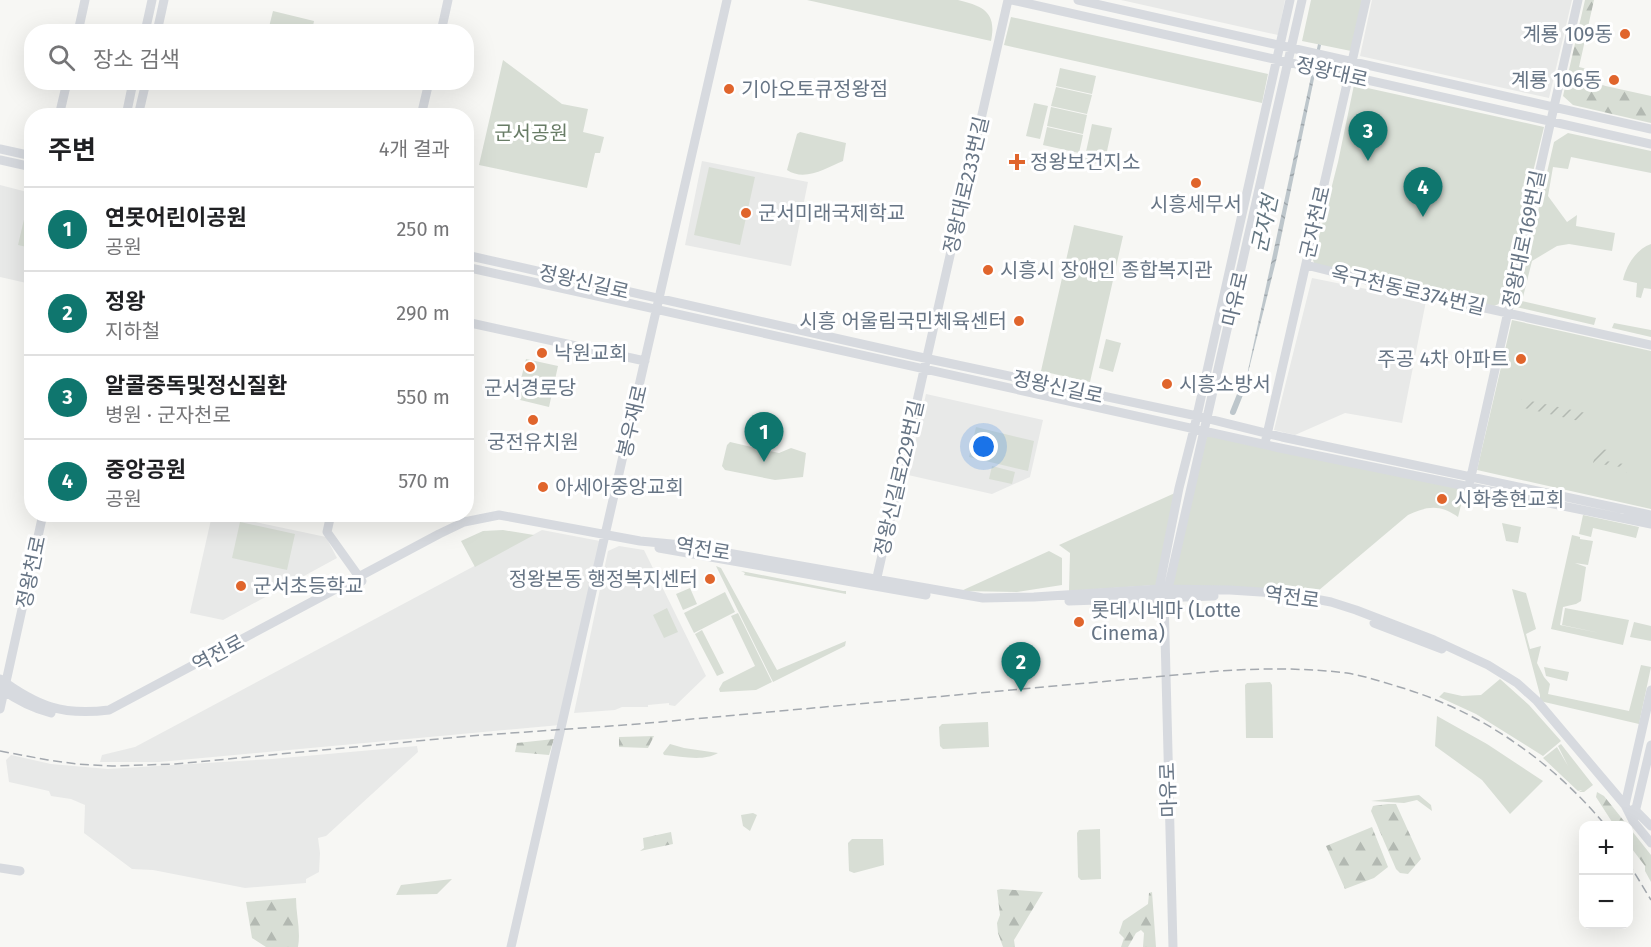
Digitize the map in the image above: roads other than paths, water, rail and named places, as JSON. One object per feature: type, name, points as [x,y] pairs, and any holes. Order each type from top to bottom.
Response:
[{"type":"street","points":[[80,24],[85,0]]},
{"type":"street","points":[[147,24],[152,0]]},
{"type":"street","points":[[159,24],[164,0]]},
{"type":"street","points":[[443,24],[448,0]]},
{"type":"street","name":"봉우재로","points":[[511,947],[727,0]]},
{"type":"street","name":"정왕대로","points":[[1010,0],[1651,144]]},
{"type":"street","name":"정왕대로233번길","points":[[924,369],[1010,0]]},
{"type":"street","name":"정왕대로","points":[[1078,0],[1651,129]]},
{"type":"street","name":"마유로","points":[[1173,947],[1164,592],[1179,488],[1290,0]]},
{"type":"street","name":"마유로","points":[[1164,592],[1208,420],[1292,63],[1291,48],[1302,0]]},
{"type":"street","name":"군자천로","points":[[1265,445],[1306,265],[1347,61],[1366,0]]},
{"type":"street","name":"정왕대로169번길","points":[[1470,482],[1578,0]]},
{"type":"street","points":[[61,108],[65,90]]},
{"type":"street","points":[[128,108],[132,90]]},
{"type":"street","points":[[140,108],[144,90]]},
{"type":"street","points":[[423,108],[427,90]]},
{"type":"street","points":[[0,148],[24,154]]},
{"type":"street","points":[[0,160],[24,165]]},
{"type":"street","name":"정왕신길로","points":[[474,257],[1197,416],[1651,524]]},
{"type":"street","name":"옥구천동로374번길","points":[[1306,265],[1651,345]]},
{"type":"street","name":"정왕신길로","points":[[474,269],[1265,445],[1651,515]]},
{"type":"street","points":[[474,324],[645,362]]},
{"type":"street","name":"정왕신길로229번길","points":[[875,584],[924,369]]},
{"type":"street","name":"역전로","points":[[2,692],[33,708],[59,716],[90,716],[115,712],[443,537],[482,521],[512,521],[983,603],[1164,592],[1292,600],[1330,609],[1440,649],[1452,650],[1488,665],[1516,683],[1537,701],[1625,805],[1633,821],[1651,843]]},
{"type":"street","name":"정왕천로","points":[[2,692],[41,522]]},
{"type":"street","points":[[329,522],[327,532],[361,579]]},
{"type":"street","points":[[1625,805],[1651,690]]},
{"type":"street","points":[[1633,821],[1651,745]]},
{"type":"street","name":"역전로","points":[[1625,805],[1637,810],[1651,826]]},
{"type":"street","points":[[0,868],[20,871]]},
{"type":"water","points":[[1318,44],[1321,45],[1277,257],[1244,389]]},
{"type":"waterway","name":"군자천","points":[[1233,412],[1245,382]]},
{"type":"railway","points":[[0,751],[77,764],[112,766],[175,764],[1219,671],[1299,669],[1366,677],[1427,696],[1484,723],[1537,759],[1585,802],[1602,821]]},
{"type":"railway","points":[[1633,870],[1651,900]]},
{"type":"place","name":"계룡 109동","points":[[1625,34]]},
{"type":"place","name":"계룡 106동","points":[[1614,80]]},
{"type":"place","name":"기아오토큐정왕점","points":[[729,89]]},
{"type":"place","name":"알콜중독및정신질환","points":[[1368,161]]},
{"type":"place","name":"정왕보건지소","points":[[1017,162]]},
{"type":"place","name":"시흥세무서","points":[[1196,183]]},
{"type":"place","name":"군서미래국제학교","points":[[746,213]]},
{"type":"place","name":"중앙공원","points":[[1423,217]]},
{"type":"place","name":"시흥시 장애인 종합복지관","points":[[988,270]]},
{"type":"place","name":"시흥 어울림국민체육센터","points":[[1019,321]]},
{"type":"place","name":"낙원교회","points":[[542,353]]},
{"type":"place","name":"주공 4차 아파트","points":[[1521,359]]},
{"type":"place","name":"군서경로당","points":[[530,367]]},
{"type":"place","name":"시흥소방서","points":[[1167,384]]},
{"type":"place","name":"궁전유치원","points":[[533,420]]},
{"type":"place","name":"연못어린이공원","points":[[764,462]]},
{"type":"place","name":"아세아중앙교회","points":[[543,487]]},
{"type":"place","name":"시화충현교회","points":[[1442,499]]},
{"type":"place","name":"정왕본동 행정복지센터","points":[[710,579]]},
{"type":"place","name":"군서초등학교","points":[[241,586]]},
{"type":"place","name":"롯데시네마 (Lotte Cinema)","points":[[1079,622]]},
{"type":"place","name":"정왕","points":[[1021,692]]},
{"type":"park label","name":"군서공원","points":[[531,133]]}]
